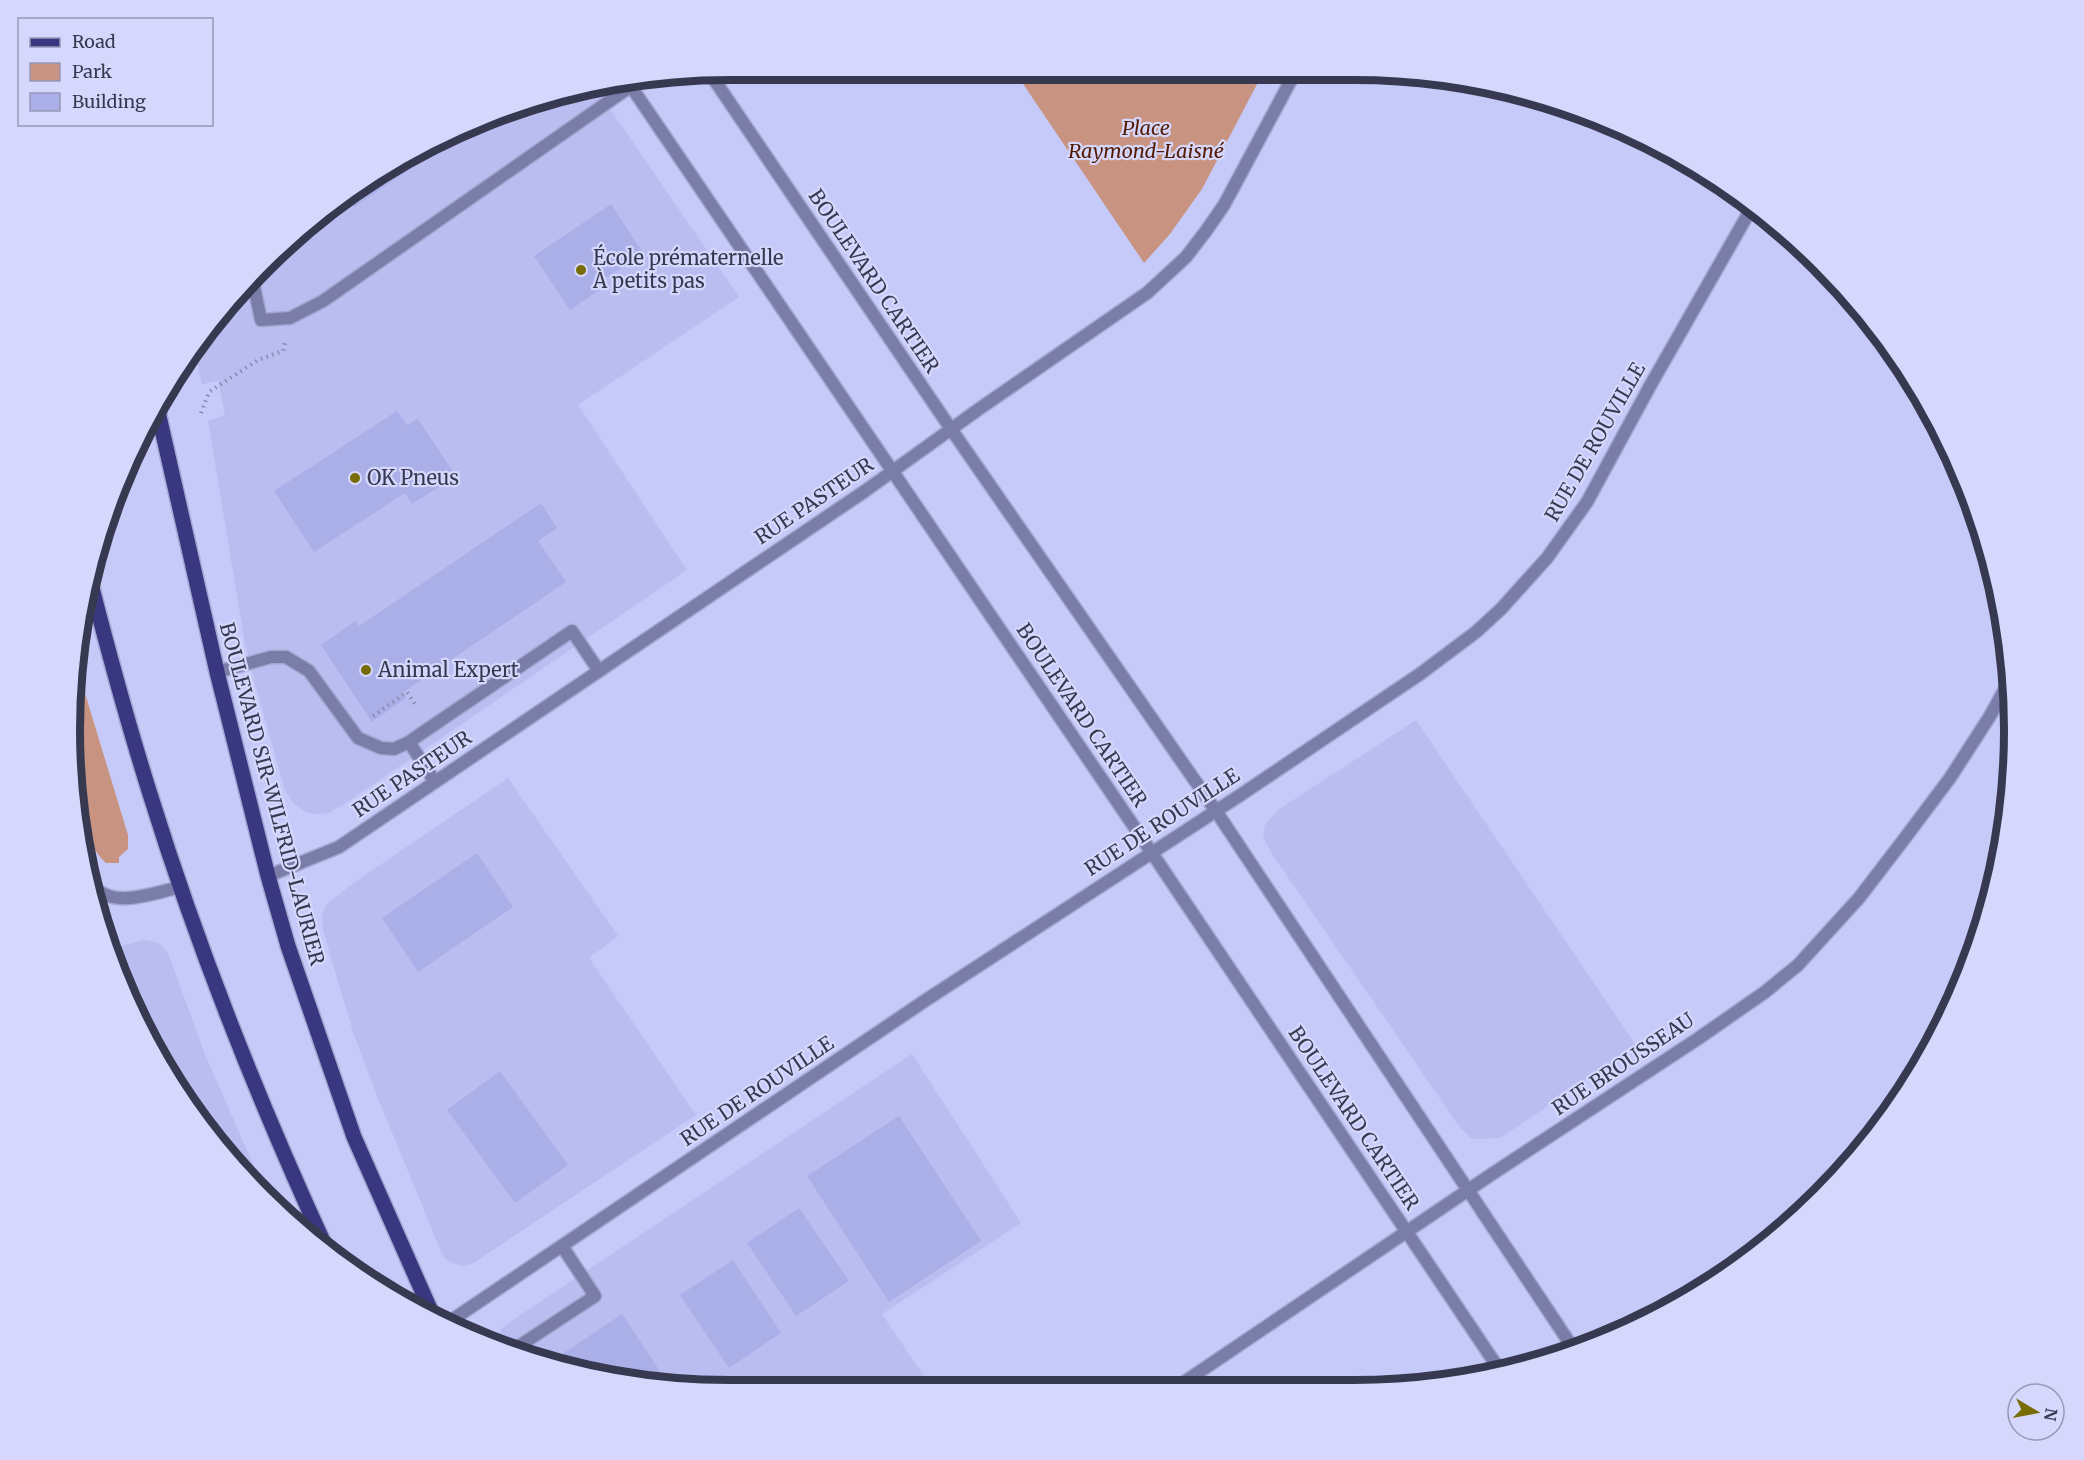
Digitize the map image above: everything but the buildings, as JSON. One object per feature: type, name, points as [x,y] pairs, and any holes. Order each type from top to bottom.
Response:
[{"type":"main road","name":"BOULEVARD SIR-WILFRID-LAURIER","points":[[160,419],[217,672],[268,876],[288,946],[354,1137],[429,1306]]},
{"type":"main road","points":[[94,595],[130,728],[181,887],[215,981],[284,1156],[320,1234]]},
{"type":"street","name":"BOULEVARD CARTIER","points":[[714,80],[951,429],[1216,811],[1570,1343]]},
{"type":"street","name":"RUE PASTEUR","points":[[268,876],[339,847],[893,471],[1148,293],[1186,257],[1224,205],[1291,80]]},
{"type":"street","name":"BOULEVARD CARTIER","points":[[635,87],[1495,1365]]},
{"type":"street","points":[[254,287],[261,320],[290,318],[333,294],[624,88]]},
{"type":"street","name":"RUE DE ROUVILLE","points":[[454,1319],[926,1000],[1216,811],[1449,654],[1484,625],[1547,558],[1587,502],[1749,213]]},
{"type":"street","points":[[217,672],[271,657],[286,657],[309,671],[358,738],[381,748],[394,749],[409,742],[572,631],[599,671]]},
{"type":"street","name":"RUE BROUSSEAU","points":[[1187,1380],[1468,1190],[1699,1038],[1765,992],[1798,965],[1859,898],[1911,830],[1950,778],[2003,692]]},
{"type":"street","points":[[409,742],[435,782]]},
{"type":"street","points":[[101,893],[116,898],[131,898],[181,887]]},
{"type":"street","points":[[520,1346],[595,1296],[562,1246]]},
{"type":"path","points":[[201,413],[209,392],[258,360],[283,351]]},
{"type":"path","points":[[365,721],[407,692]]},
{"type":"shaded area","points":[[599,93],[739,297],[578,405],[687,570],[329,813],[305,812],[293,803],[285,790],[245,644],[208,421],[225,415],[218,381],[202,384],[196,359],[214,334],[270,270],[334,214],[405,167],[481,129],[521,114]]},
{"type":"shaded area","points":[[1416,720],[1637,1047],[1500,1138],[1471,1138],[1461,1129],[1272,854],[1263,837],[1265,825],[1278,810]]},
{"type":"shaded area","points":[[508,778],[618,936],[589,958],[696,1115],[472,1264],[461,1266],[450,1262],[440,1249],[377,1096],[354,1035],[323,929],[322,913],[327,904],[352,884]]},
{"type":"shaded area","points":[[144,940],[159,943],[168,953],[206,1057],[259,1179],[214,1126],[189,1091],[147,1018],[117,947]]},
{"type":"shaded area","points":[[912,1054],[1021,1223],[882,1314],[927,1380],[730,1380],[645,1375],[562,1358],[497,1337],[503,1327]]},
{"type":"green space","name":"Place Raymond-Laisné","points":[[1020,80],[1259,80],[1202,189],[1170,234],[1144,263]]},
{"type":"green space","points":[[82,682],[128,835],[128,849],[119,857],[119,863],[106,863],[89,842],[85,815],[81,773]]},
{"type":"place","name":"École prématernelle À petits pas","points":[[581,270]]},
{"type":"place","name":"OK Pneus","points":[[355,478]]},
{"type":"place","name":"Animal Expert","points":[[366,670]]}]
